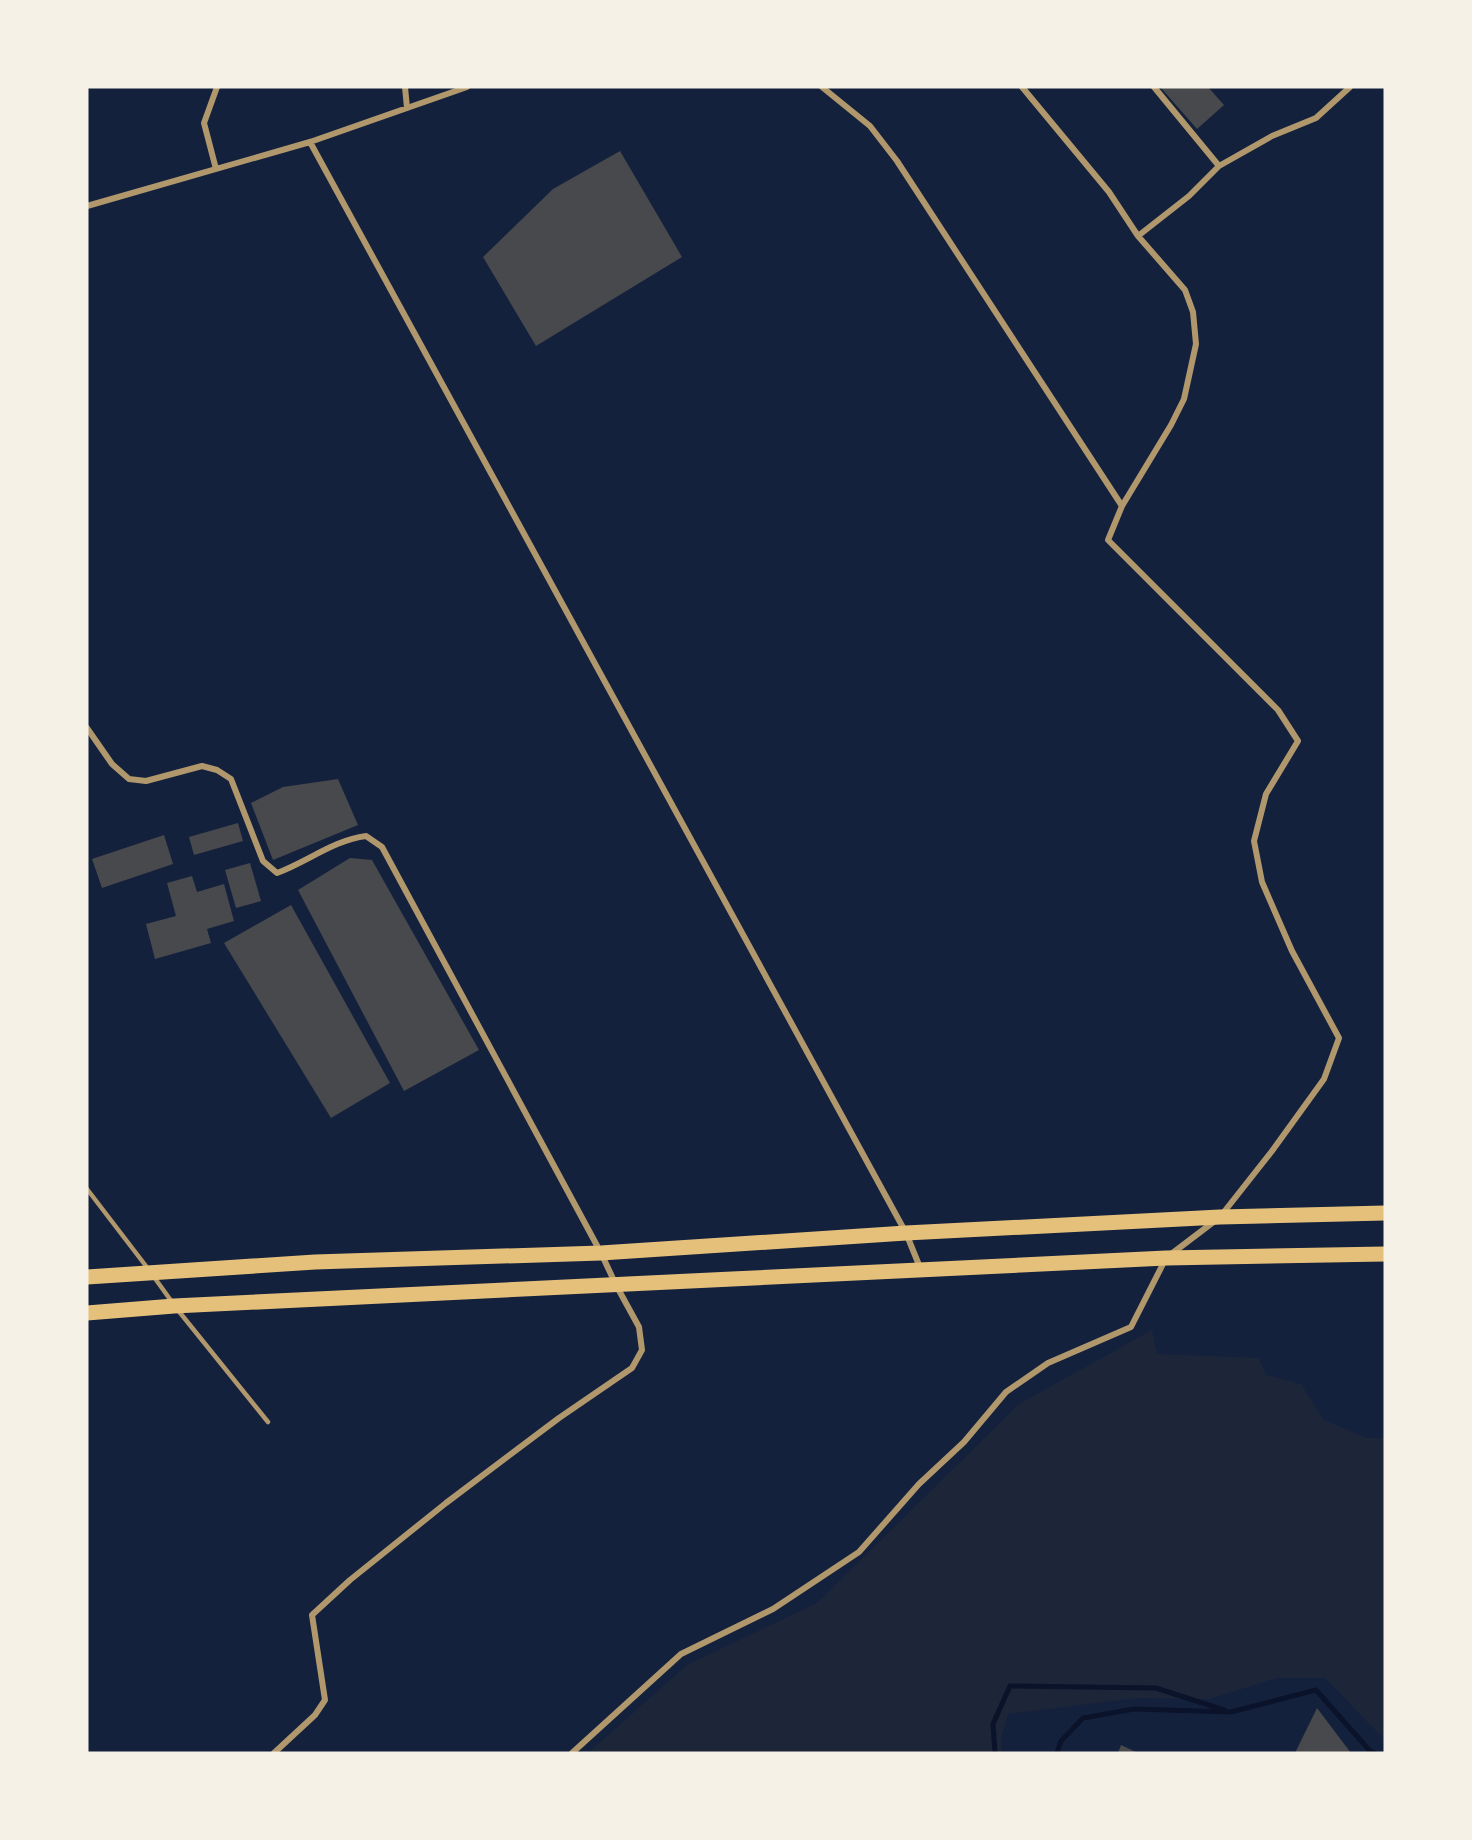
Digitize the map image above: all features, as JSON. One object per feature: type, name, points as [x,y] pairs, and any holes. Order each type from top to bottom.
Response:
[{"type":"main road","points":[[87,1277],[315,1262],[601,1253],[906,1233],[1220,1217],[1385,1214]]},
{"type":"main road","points":[[87,1313],[174,1306],[1166,1258],[1385,1254]]},
{"type":"street","points":[[216,169],[204,123],[217,87]]},
{"type":"street","points":[[405,87],[406,108]]},
{"type":"street","points":[[87,206],[310,142],[467,87]]},
{"type":"street","points":[[822,87],[870,126],[897,161],[1122,506]]},
{"type":"street","points":[[572,1753],[681,1654],[773,1609],[859,1552],[919,1484],[964,1442],[1006,1392],[1048,1363],[1131,1327],[1166,1258],[1220,1217],[1272,1151],[1324,1078],[1339,1038],[1292,951],[1262,882],[1254,841],[1266,795],[1298,741],[1278,710],[1108,540],[1122,506],[1184,399],[1196,344],[1193,312],[1185,290],[1138,236],[1108,192],[1022,87]]},
{"type":"street","points":[[1154,87],[1220,166]]},
{"type":"street","points":[[1138,236],[1189,196],[1220,166],[1272,136],[1316,118],[1350,87]]},
{"type":"street","points":[[310,142],[906,1233],[921,1270]]},
{"type":"street","points":[[87,728],[112,764],[129,779],[146,780],[202,766],[217,770],[231,779],[263,861],[277,873],[292,868],[351,838],[366,836],[382,847],[639,1327],[642,1350],[632,1368],[559,1418],[446,1503],[350,1580],[312,1615],[325,1700],[315,1715],[274,1753]]},
{"type":"lane","points":[[87,1189],[152,1273],[174,1306],[268,1422]]},
{"type":"shaded area","points":[[1152,1330],[1157,1354],[1259,1358],[1266,1375],[1301,1384],[1324,1420],[1367,1438],[1385,1438],[1385,1740],[1325,1678],[1277,1678],[1209,1699],[1137,1698],[1008,1714],[1001,1739],[1002,1753],[588,1753],[687,1665],[817,1603],[1019,1404]]},
{"type":"building","points":[[1162,87],[1208,87],[1224,105],[1197,129]]},
{"type":"building","points":[[620,151],[682,257],[536,346],[483,257],[553,189]]},
{"type":"building","points":[[338,779],[358,825],[273,860],[251,803],[283,787]]},
{"type":"building","points":[[238,823],[243,841],[194,855],[189,837]]},
{"type":"building","points":[[164,835],[173,864],[102,888],[92,859]]},
{"type":"building","points":[[350,858],[372,860],[479,1050],[404,1091],[298,890]]},
{"type":"building","points":[[250,863],[261,901],[236,908],[225,870]]},
{"type":"building","points":[[192,876],[197,892],[224,884],[234,921],[207,929],[211,943],[155,959],[146,924],[176,916],[167,883]]},
{"type":"building","points":[[291,905],[390,1083],[331,1118],[224,943]]},
{"type":"building","points":[[1317,1708],[1351,1753],[1295,1753]]},
{"type":"building","points":[[1121,1745],[1138,1753],[1118,1753]]},
{"type":"waterway","points":[[995,1753],[993,1724],[1010,1686],[1156,1688],[1224,1710]]},
{"type":"waterway","points":[[1057,1753],[1061,1741],[1083,1718],[1134,1709],[1231,1712],[1316,1690],[1370,1751],[1375,1753]]}]
